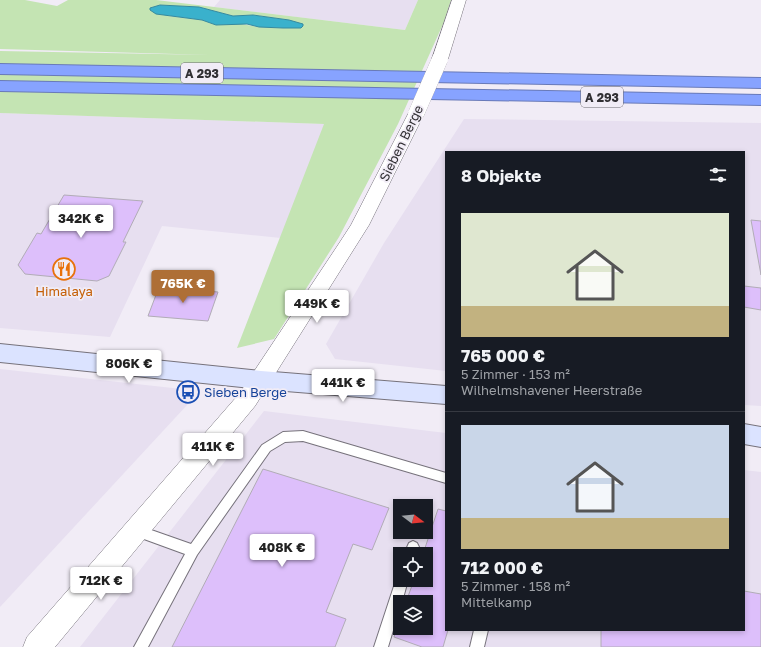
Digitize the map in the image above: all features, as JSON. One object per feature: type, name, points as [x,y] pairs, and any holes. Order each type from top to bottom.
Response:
[{"type":"highway","name":"A 293","points":[[0,69],[761,83]]},
{"type":"highway","name":"A 293","points":[[0,86],[761,100]]},
{"type":"street","name":"Sieben Berge","points":[[37,647],[135,530],[248,400],[360,225],[416,114],[440,58],[459,0]]},
{"type":"street","points":[[0,352],[261,380],[445,395]]},
{"type":"street","points":[[745,434],[761,436]]},
{"type":"lane","points":[[141,647],[193,551],[266,448],[283,436],[303,436],[445,478]]},
{"type":"lane","points":[[135,530],[174,542],[193,551]]},
{"type":"lane","points":[[381,647],[400,587]]},
{"type":"lane","points":[[477,647],[481,631]]},
{"type":"shaded area","points":[[220,0],[418,0],[405,30],[214,7]]},
{"type":"shaded area","points":[[0,113],[325,124],[281,238],[162,226],[110,337],[0,328]]},
{"type":"shaded area","points":[[464,119],[761,123],[761,406],[745,405],[745,151],[445,151],[445,371],[335,359],[326,344],[384,243]]},
{"type":"shaded area","points":[[0,369],[200,391],[0,607]]},
{"type":"shaded area","points":[[264,411],[445,433],[445,631],[745,631],[745,470],[761,472],[761,647],[80,647]]},
{"type":"green space","points":[[0,0],[25,0],[57,6],[68,0],[156,0],[405,30],[418,0],[451,0],[444,22],[398,124],[339,237],[274,339],[237,348],[324,124],[0,113],[0,51],[211,55],[0,49]],"holes":[[[160,5],[199,7],[233,16],[254,15],[289,20],[301,28],[259,27],[241,24],[216,25],[202,20],[170,16],[150,10],[150,8]]]},
{"type":"water","points":[[160,5],[199,7],[233,16],[253,15],[289,20],[303,24],[303,26],[301,28],[283,28],[259,27],[247,24],[216,25],[202,20],[156,14],[150,10],[150,8]]},
{"type":"building","points":[[64,195],[143,201],[123,242],[126,242],[109,276],[97,281],[25,274],[18,265],[37,233],[41,234]]},
{"type":"building","points":[[751,220],[761,221],[761,275]]},
{"type":"building","points":[[745,286],[761,288],[761,310],[745,307]]},
{"type":"building","points":[[159,287],[218,292],[208,321],[148,316]]},
{"type":"building","points":[[263,469],[389,508],[372,550],[353,544],[326,612],[346,619],[335,647],[172,647]]},
{"type":"building","points":[[438,509],[445,511],[445,631],[448,631],[443,647],[422,647],[394,637],[395,635],[433,635],[433,595],[409,595],[411,587],[433,587],[433,547],[425,547],[428,539],[433,539],[433,524]]},
{"type":"building","points":[[745,591],[761,594],[761,647],[601,647],[601,631],[745,631]]},
{"type":"place","name":"Himalaya","points":[[64,269]]},
{"type":"place","name":"Sieben Berge","points":[[188,392]]}]
